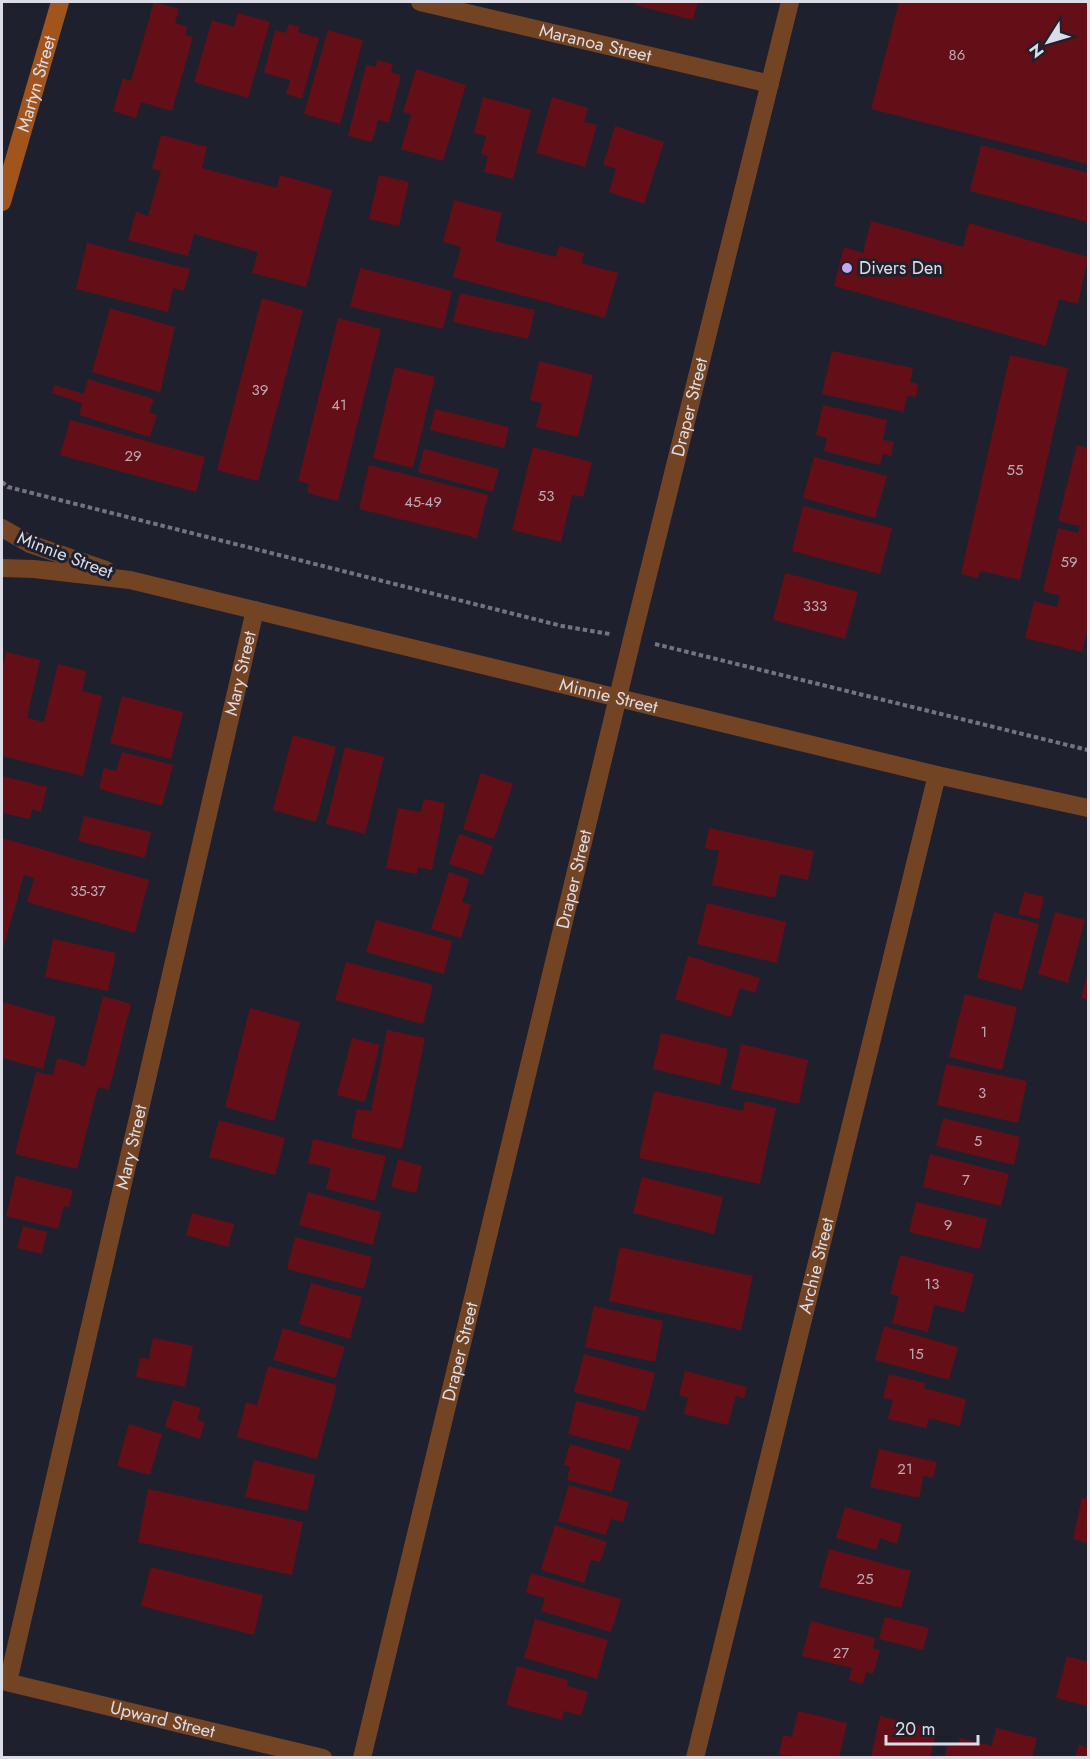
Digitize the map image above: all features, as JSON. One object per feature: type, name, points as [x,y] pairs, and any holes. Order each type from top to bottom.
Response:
[{"type":"street","name":"Martyn Street","points":[[2,202],[60,2]]},
{"type":"street","name":"Maranoa Street","points":[[420,2],[770,84]]},
{"type":"street","name":"Draper Street","points":[[362,1758],[632,639],[790,2]]},
{"type":"street","name":"Minnie Street","points":[[2,528],[30,544],[130,580],[620,696],[937,775],[1089,808]]},
{"type":"street","name":"Minnie Street","points":[[2,568],[34,568],[130,580]]},
{"type":"street","name":"Mary Street","points":[[4,1682],[255,610]]},
{"type":"street","name":"Archie Street","points":[[695,1758],[937,775]]},
{"type":"street","name":"Upward Street","points":[[4,1682],[323,1758]]},
{"type":"path","points":[[2,482],[20,490],[527,617],[632,639],[1089,750]]},
{"type":"building","points":[[154,2],[179,9],[175,23],[187,27],[185,35],[193,37],[172,111],[141,102],[136,118],[113,111],[123,78],[131,81]]},
{"type":"building","points":[[636,2],[698,2],[693,20],[635,5]]},
{"type":"building","points":[[899,2],[1088,2],[1088,164],[871,109]]},
{"type":"building","points":[[238,13],[270,22],[248,98],[194,82],[212,20],[234,27]]},
{"type":"building","points":[[289,24],[299,27],[298,32],[319,38],[302,99],[286,94],[290,80],[264,73],[275,30],[286,33]]},
{"type":"building","points":[[328,30],[363,40],[340,124],[304,114]]},
{"type":"building","points":[[377,60],[393,64],[391,72],[401,75],[389,122],[378,120],[372,142],[348,136],[366,65],[376,67]]},
{"type":"building","points":[[416,69],[466,85],[443,161],[401,149],[411,114],[403,112]]},
{"type":"building","points":[[483,97],[531,110],[513,179],[484,172],[488,156],[481,154],[486,136],[474,133]]},
{"type":"building","points":[[552,97],[588,108],[584,122],[597,125],[585,167],[536,153]]},
{"type":"building","points":[[615,126],[664,142],[644,204],[609,192],[616,169],[603,165]]},
{"type":"building","points":[[161,135],[207,147],[202,168],[277,188],[280,175],[332,190],[306,287],[252,273],[258,252],[194,234],[188,256],[128,240],[136,212],[148,216],[161,171],[152,169]]},
{"type":"building","points":[[981,145],[1088,173],[1088,222],[970,191]]},
{"type":"building","points":[[379,175],[409,182],[399,226],[369,219]]},
{"type":"building","points":[[454,200],[502,213],[495,241],[556,257],[559,246],[584,253],[581,263],[618,273],[605,318],[453,277],[461,247],[443,242]]},
{"type":"building","points":[[871,221],[963,247],[969,223],[1088,257],[1078,304],[1059,299],[1046,346],[834,286],[844,247],[863,253]]},
{"type":"building","points":[[87,243],[190,269],[184,291],[173,288],[168,312],[76,289]]},
{"type":"building","points":[[360,268],[452,291],[443,329],[350,307]]},
{"type":"building","points":[[460,293],[535,310],[528,339],[453,322]]},
{"type":"building","points":[[262,298],[303,310],[258,481],[217,470]]},
{"type":"building","points":[[110,308],[175,327],[160,392],[92,372]]},
{"type":"building","points":[[338,318],[381,329],[338,501],[307,493],[309,484],[298,481]]},
{"type":"building","points":[[832,351],[913,368],[910,382],[918,384],[916,397],[907,396],[904,412],[822,394]]},
{"type":"building","points":[[1010,355],[1068,368],[1020,580],[980,571],[978,578],[961,574]]},
{"type":"building","points":[[539,361],[593,375],[578,437],[536,427],[542,403],[530,400]]},
{"type":"building","points":[[395,367],[435,377],[413,468],[373,458]]},
{"type":"building","points":[[88,379],[154,399],[149,412],[157,415],[150,437],[79,415],[82,403],[52,393],[54,385],[84,394]]},
{"type":"building","points":[[823,405],[887,420],[883,440],[894,442],[891,456],[883,454],[880,465],[824,451],[827,438],[816,435]]},
{"type":"building","points":[[435,409],[509,427],[504,448],[430,430]]},
{"type":"building","points":[[70,420],[205,457],[196,492],[60,455]]},
{"type":"building","points":[[1077,445],[1088,448],[1088,627],[1082,652],[1025,638],[1034,601],[1057,607],[1060,596],[1043,591],[1058,528],[1078,533],[1080,526],[1058,521]]},
{"type":"building","points":[[533,447],[592,462],[583,497],[572,495],[561,542],[512,530]]},
{"type":"building","points":[[424,449],[499,469],[493,492],[418,472]]},
{"type":"building","points":[[814,457],[887,476],[875,518],[803,498]]},
{"type":"building","points":[[369,465],[488,495],[477,538],[359,509]]},
{"type":"building","points":[[803,506],[892,528],[880,574],[792,551]]},
{"type":"building","points":[[785,573],[858,592],[845,639],[773,620]]},
{"type":"building","points":[[6,652],[40,660],[27,718],[44,722],[58,664],[86,671],[82,691],[102,696],[83,776],[2,756],[2,669]]},
{"type":"building","points":[[122,696],[183,712],[171,759],[110,743]]},
{"type":"building","points":[[293,735],[336,747],[316,822],[273,810]]},
{"type":"building","points":[[345,747],[384,757],[365,834],[326,824]]},
{"type":"building","points":[[122,752],[173,765],[162,806],[99,789],[104,768],[116,771]]},
{"type":"building","points":[[481,773],[513,784],[494,839],[463,829]]},
{"type":"building","points":[[2,776],[47,787],[41,812],[32,809],[30,819],[2,813]]},
{"type":"building","points":[[424,799],[445,803],[432,870],[418,867],[417,874],[386,868],[398,808],[421,812]]},
{"type":"building","points":[[84,816],[151,832],[145,858],[78,841]]},
{"type":"building","points":[[709,828],[814,851],[808,880],[780,874],[775,898],[712,885],[719,851],[705,848]]},
{"type":"building","points":[[459,834],[493,846],[483,875],[449,864]]},
{"type":"building","points":[[2,838],[149,880],[135,933],[27,902],[34,878],[24,875],[2,953]]},
{"type":"building","points":[[449,872],[469,879],[462,902],[471,905],[461,938],[431,929]]},
{"type":"building","points":[[1024,892],[1044,897],[1039,919],[1018,914]]},
{"type":"building","points":[[707,903],[786,922],[777,963],[697,944]]},
{"type":"building","points":[[994,912],[1039,924],[1022,990],[977,978]]},
{"type":"building","points":[[1055,912],[1085,920],[1068,983],[1038,974]]},
{"type":"building","points":[[376,920],[452,941],[444,974],[366,952]]},
{"type":"building","points":[[53,939],[116,953],[108,991],[45,977]]},
{"type":"building","points":[[688,956],[760,978],[755,993],[740,988],[731,1017],[675,999]]},
{"type":"building","points":[[346,962],[433,985],[423,1024],[335,1000]]},
{"type":"building","points":[[1088,973],[1088,1000],[1081,998]]},
{"type":"building","points":[[965,994],[1017,1007],[1002,1070],[949,1057]]},
{"type":"building","points":[[103,996],[131,1004],[109,1090],[98,1087],[77,1169],[15,1154],[36,1072],[53,1075],[57,1058],[85,1066]]},
{"type":"building","points":[[2,1002],[56,1017],[43,1069],[2,1058]]},
{"type":"building","points":[[250,1008],[300,1022],[274,1121],[225,1107]]},
{"type":"building","points":[[387,1030],[425,1038],[402,1149],[351,1138],[357,1109],[371,1111]]},
{"type":"building","points":[[661,1033],[728,1049],[720,1085],[653,1069]]},
{"type":"building","points":[[352,1038],[380,1045],[365,1102],[337,1095]]},
{"type":"building","points":[[741,1044],[808,1060],[799,1104],[731,1089]]},
{"type":"building","points":[[946,1064],[1027,1081],[1018,1123],[937,1105]]},
{"type":"building","points":[[654,1091],[743,1111],[745,1101],[776,1108],[760,1184],[639,1158]]},
{"type":"building","points":[[943,1118],[1020,1137],[1014,1165],[936,1146]]},
{"type":"building","points":[[219,1120],[285,1138],[275,1175],[209,1157]]},
{"type":"building","points":[[313,1139],[386,1156],[375,1201],[326,1189],[331,1168],[308,1163]]},
{"type":"building","points":[[930,1154],[1009,1174],[1001,1206],[923,1187]]},
{"type":"building","points":[[398,1159],[422,1166],[416,1193],[391,1187]]},
{"type":"building","points":[[16,1176],[73,1190],[69,1207],[64,1206],[58,1229],[6,1216]]},
{"type":"building","points":[[642,1177],[723,1197],[714,1234],[633,1213]]},
{"type":"building","points":[[308,1192],[381,1212],[373,1245],[299,1225]]},
{"type":"building","points":[[916,1202],[987,1219],[980,1249],[909,1232]]},
{"type":"building","points":[[192,1213],[234,1224],[228,1247],[186,1235]]},
{"type":"building","points":[[23,1226],[47,1232],[42,1254],[17,1248]]},
{"type":"building","points":[[295,1237],[372,1257],[364,1289],[287,1269]]},
{"type":"building","points":[[620,1247],[753,1276],[741,1330],[609,1301]]},
{"type":"building","points":[[900,1255],[974,1274],[964,1312],[934,1305],[928,1332],[892,1323],[899,1296],[890,1294]]},
{"type":"building","points":[[311,1283],[362,1297],[350,1339],[299,1324]]},
{"type":"building","points":[[594,1306],[663,1321],[655,1362],[585,1347]]},
{"type":"building","points":[[884,1326],[958,1347],[949,1380],[875,1360]]},
{"type":"building","points":[[283,1328],[345,1347],[335,1378],[273,1360]]},
{"type":"building","points":[[153,1338],[193,1346],[185,1387],[136,1377],[140,1358],[149,1359]]},
{"type":"building","points":[[584,1354],[655,1373],[645,1411],[574,1392]]},
{"type":"building","points":[[268,1366],[337,1385],[317,1459],[237,1437],[246,1402],[257,1405]]},
{"type":"building","points":[[685,1371],[747,1387],[744,1398],[736,1396],[728,1425],[684,1414],[688,1398],[679,1395]]},
{"type":"building","points":[[889,1374],[925,1383],[924,1388],[966,1399],[960,1426],[929,1418],[926,1428],[888,1419],[893,1400],[883,1398]]},
{"type":"building","points":[[173,1400],[201,1408],[197,1420],[205,1422],[200,1439],[165,1427]]},
{"type":"building","points":[[576,1401],[639,1417],[630,1450],[568,1434]]},
{"type":"building","points":[[129,1424],[162,1434],[150,1475],[117,1466]]},
{"type":"building","points":[[570,1444],[621,1459],[612,1492],[567,1480],[570,1467],[564,1465]]},
{"type":"building","points":[[879,1449],[937,1462],[933,1478],[924,1475],[919,1498],[870,1487]]},
{"type":"building","points":[[254,1460],[315,1475],[307,1511],[245,1497]]},
{"type":"building","points":[[569,1485],[629,1502],[623,1522],[611,1519],[606,1535],[558,1521]]},
{"type":"building","points":[[148,1489],[303,1522],[292,1575],[138,1542]]},
{"type":"building","points":[[1082,1498],[1088,1499],[1088,1543],[1073,1539]]},
{"type":"building","points":[[845,1507],[902,1524],[897,1544],[880,1538],[876,1550],[836,1538]]},
{"type":"building","points":[[555,1525],[607,1542],[600,1562],[591,1560],[584,1583],[541,1570]]},
{"type":"building","points":[[829,1549],[911,1571],[901,1608],[819,1587]]},
{"type":"building","points":[[151,1567],[263,1595],[254,1635],[141,1606]]},
{"type":"building","points":[[531,1573],[621,1599],[611,1632],[541,1611],[545,1598],[526,1593]]},
{"type":"building","points":[[885,1617],[929,1628],[923,1650],[879,1639]]},
{"type":"building","points":[[535,1619],[608,1640],[597,1679],[524,1658]]},
{"type":"building","points":[[811,1621],[875,1638],[873,1648],[880,1650],[873,1674],[866,1672],[863,1684],[849,1680],[852,1668],[802,1656]]},
{"type":"building","points":[[1067,1656],[1088,1662],[1088,1706],[1056,1698]]},
{"type":"building","points":[[517,1666],[568,1680],[567,1686],[588,1692],[581,1716],[564,1711],[562,1720],[506,1705]]},
{"type":"building","points":[[798,1711],[847,1723],[839,1758],[779,1755],[783,1735],[792,1737]]},
{"type":"building","points":[[880,1716],[937,1729],[930,1758],[871,1758]]},
{"type":"building","points":[[996,1728],[1037,1738],[1032,1758],[944,1758],[948,1744],[958,1746],[960,1738],[992,1746]]},
{"type":"building","points":[[1079,1745],[1088,1748],[1088,1758],[1075,1758]]},
{"type":"place","name":"Divers Den","points":[[847,268]]}]
